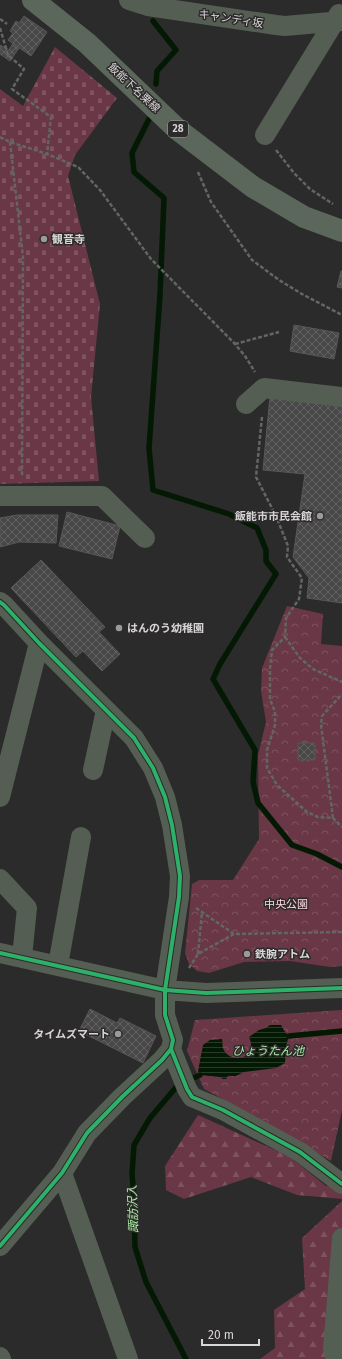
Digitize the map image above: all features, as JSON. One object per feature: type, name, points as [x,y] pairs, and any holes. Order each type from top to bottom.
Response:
[{"type":"main road","name":"飯能下名栗線","points":[[33,0],[87,43],[178,129],[253,187],[304,217],[342,231]]},
{"type":"street","name":"キャンディ坂","points":[[129,0],[148,6],[285,26],[340,18]]},
{"type":"street","points":[[264,135],[340,18]]},
{"type":"street","points":[[246,404],[264,388],[342,397]]},
{"type":"street","points":[[0,496],[102,496],[145,538]]},
{"type":"street","points":[[0,602],[134,738],[153,768],[165,797],[172,825],[180,876],[169,990],[165,1015],[173,1040],[171,1049],[162,1060],[86,1133],[62,1174],[0,1246]]},
{"type":"street","points":[[0,797],[39,643]]},
{"type":"street","points":[[93,770],[106,710]]},
{"type":"street","points":[[58,965],[81,837]]},
{"type":"street","points":[[0,879],[27,908],[22,957]]},
{"type":"street","points":[[0,953],[169,990],[206,993],[342,988]]},
{"type":"street","points":[[171,1049],[184,1083],[192,1097],[223,1110],[300,1152],[342,1184]]},
{"type":"street","points":[[62,1174],[128,1359]]},
{"type":"street","points":[[336,1359],[334,1348],[342,1238]]},
{"type":"path","points":[[0,19],[7,24]]},
{"type":"path","points":[[0,28],[8,55],[24,68],[12,88],[51,117],[47,154]]},
{"type":"path","points":[[264,135],[294,173],[310,189],[336,206]]},
{"type":"path","points":[[0,138],[47,154],[78,167],[100,190],[151,259],[245,356],[264,388],[256,477],[276,516],[288,546],[287,557],[302,578],[299,599],[286,618],[285,637],[300,658],[313,669],[342,682]]},
{"type":"path","points":[[10,142],[23,257],[21,496]]},
{"type":"path","points":[[196,168],[211,202],[252,260],[285,284],[342,315]]},
{"type":"path","points":[[235,344],[279,332]]},
{"type":"path","points":[[285,637],[272,650],[270,669],[270,699],[275,712],[275,725],[267,750],[267,768],[277,785],[307,812],[318,817],[333,818]]},
{"type":"path","points":[[342,694],[322,716],[321,725],[333,818],[342,827]]},
{"type":"path","points":[[178,897],[234,934]]},
{"type":"path","points":[[198,954],[202,912]]},
{"type":"path","points":[[169,990],[198,954],[234,934],[342,932]]},
{"type":"green space","name":"観音寺","points":[[55,47],[117,98],[75,155],[68,176],[100,304],[91,397],[99,481],[0,484],[0,89],[23,106]]},
{"type":"green space","name":"中央公園","points":[[287,606],[323,614],[321,644],[342,646],[342,966],[330,967],[290,961],[244,962],[209,973],[197,971],[189,964],[185,953],[192,884],[199,880],[233,880],[259,839],[258,755],[266,722],[261,691],[262,668]]},
{"type":"green space","points":[[342,1010],[342,1110],[331,1161],[204,1089],[187,1051],[195,1020]]},
{"type":"green space","points":[[198,1115],[290,1157],[326,1186],[342,1182],[342,1199],[297,1195],[251,1177],[184,1199],[166,1190],[165,1166]]},
{"type":"green space","points":[[342,1201],[342,1359],[260,1359],[275,1348],[274,1310],[305,1289],[302,1238]]},
{"type":"water","name":"ひょうたん池","points":[[270,1025],[281,1025],[289,1036],[286,1046],[285,1063],[276,1068],[244,1072],[236,1076],[228,1076],[226,1079],[200,1075],[198,1071],[203,1045],[210,1040],[222,1039],[223,1047],[226,1053],[231,1057],[242,1058],[250,1051],[251,1045],[249,1037]]},
{"type":"building","points":[[24,16],[47,32],[31,56],[8,40],[13,33],[10,31],[16,21],[19,23]]},
{"type":"building","points":[[13,43],[19,48],[10,61],[0,54],[0,45],[9,50]]},
{"type":"building","points":[[342,271],[342,288],[337,287]]},
{"type":"building","points":[[294,325],[339,333],[334,359],[290,351]]},
{"type":"building","name":"飯能市市民会館","points":[[270,396],[342,406],[342,603],[307,598],[309,578],[293,557],[305,474],[263,470]]},
{"type":"building","points":[[67,512],[120,526],[112,559],[59,546]]},
{"type":"building","points":[[17,515],[58,515],[56,543],[19,542],[0,547],[0,518]]},
{"type":"building","points":[[41,560],[105,627],[99,632],[120,654],[102,671],[83,651],[76,657],[11,588]]},
{"type":"building","points":[[298,743],[315,743],[315,760],[298,760]]},
{"type":"building","name":"タイムズマート","points":[[90,1009],[117,1023],[120,1018],[156,1036],[143,1063],[79,1031]]},
{"type":"waterway","points":[[153,21],[176,50],[157,71],[156,84]]},
{"type":"waterway","points":[[149,119],[132,153],[134,172],[164,198],[160,295],[149,448],[153,490],[229,514],[257,528],[266,550],[266,561],[276,574],[220,664],[213,679],[255,750],[253,782],[258,803],[292,845],[317,854],[342,867]]},
{"type":"waterway","points":[[289,1036],[342,1031]]},
{"type":"waterway","name":"諏訪沢入","points":[[186,1359],[146,1282],[135,1247],[132,1174],[134,1145],[150,1118],[178,1085],[200,1075]]},
{"type":"cycle path","points":[[0,602],[134,738],[153,768],[165,797],[172,825],[180,876],[179,897],[165,990],[165,1015],[173,1040],[171,1049],[187,1089],[192,1097],[223,1110],[300,1152],[342,1184]]},
{"type":"cycle path","points":[[0,953],[165,990],[206,993],[342,988]]},
{"type":"cycle path","points":[[0,1246],[62,1173],[87,1133],[122,1097],[162,1060],[171,1049]]},
{"type":"place","name":"観音寺","points":[[44,239]]},
{"type":"place","name":"飯能市市民会館","points":[[320,516]]},
{"type":"place","name":"はんのう幼稚園","points":[[119,628]]},
{"type":"place","name":"鉄腕アトム","points":[[247,954]]},
{"type":"place","name":"タイムズマート","points":[[118,1034]]}]
